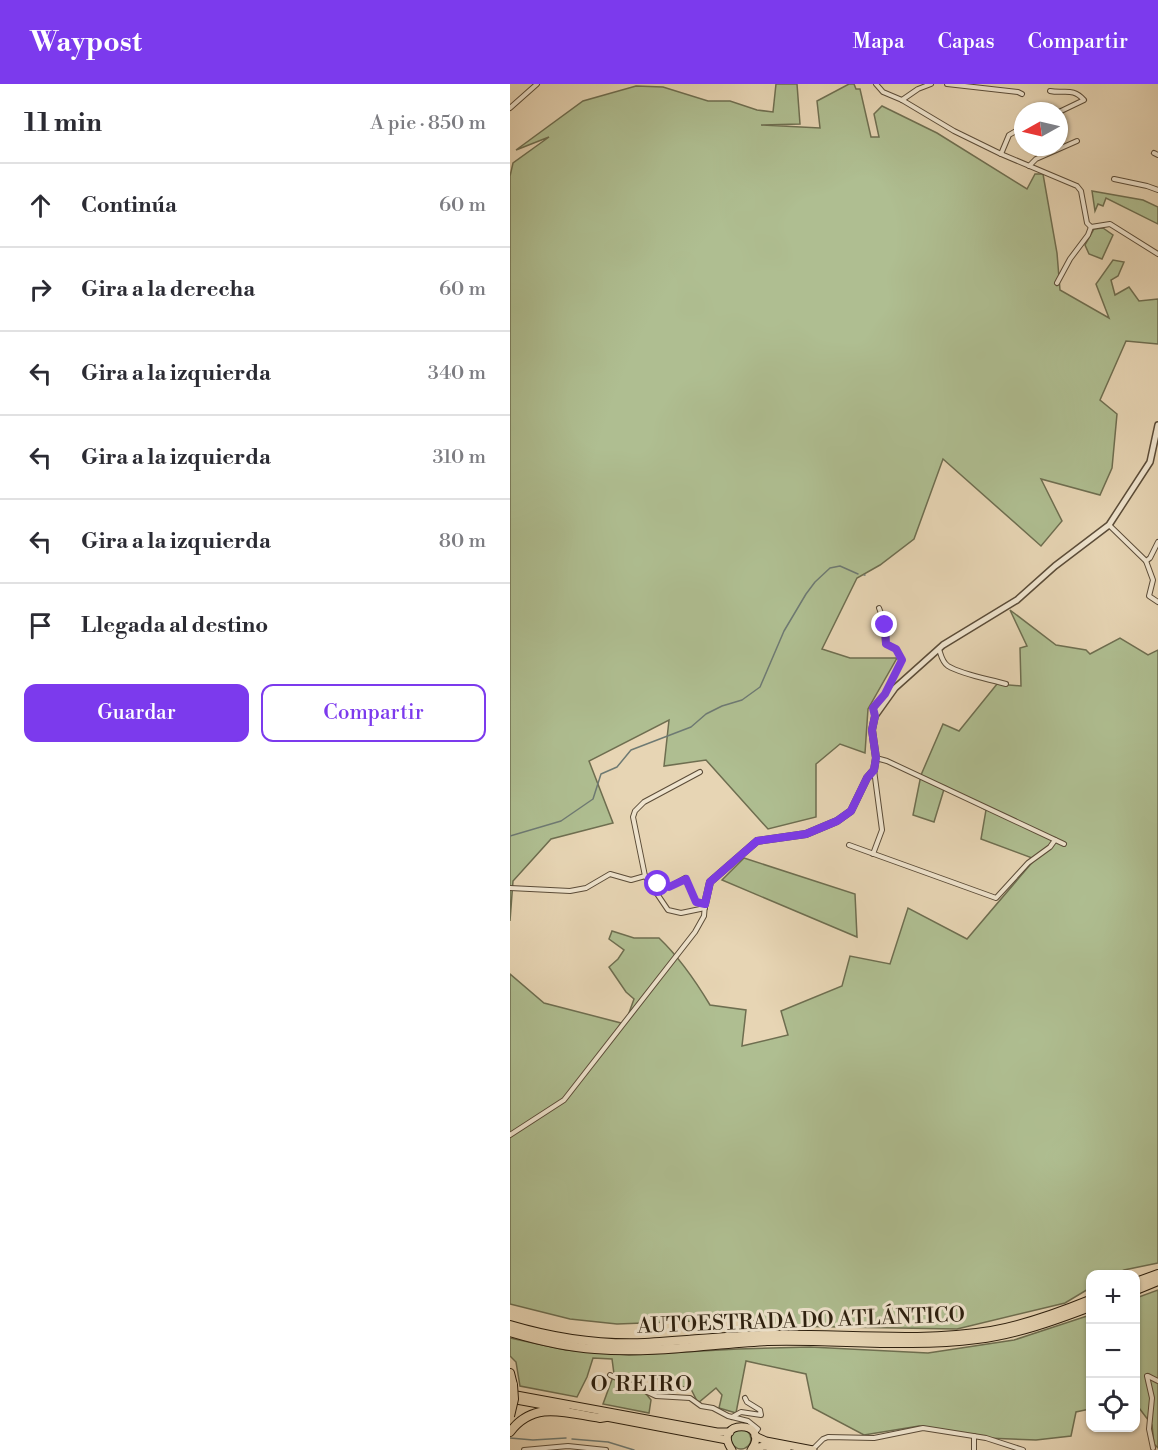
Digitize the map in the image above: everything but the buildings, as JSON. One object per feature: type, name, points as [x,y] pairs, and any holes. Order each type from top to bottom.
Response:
[{"type":"highway","points":[[1140,1281],[1158,1274]]},
{"type":"highway","points":[[1140,1288],[1158,1281]]},
{"type":"highway","name":"AUTOESTRADA DO ATLÁNTICO","points":[[510,1325],[542,1335],[610,1342],[644,1343],[812,1334],[916,1337],[1005,1328],[1039,1320],[1086,1302]]},
{"type":"highway","name":"AUTOESTRADA DO ATLÁNTICO","points":[[510,1332],[559,1344],[595,1349],[655,1349],[814,1340],[943,1342],[992,1337],[1040,1326],[1086,1309]]},
{"type":"highway","points":[[510,1373],[514,1399],[510,1416]]},
{"type":"highway","points":[[512,1386],[510,1401],[728,1440]]},
{"type":"highway","points":[[510,1394],[717,1432],[730,1432],[740,1426],[749,1428],[755,1435],[766,1441],[813,1450]]},
{"type":"highway","points":[[510,1432],[518,1422],[538,1412],[551,1411],[606,1417]]},
{"type":"highway","points":[[730,1432],[728,1440],[732,1450]]},
{"type":"highway","points":[[755,1435],[752,1449],[765,1446],[787,1450]]},
{"type":"street","points":[[510,108],[537,84]]},
{"type":"street","points":[[876,84],[883,92],[902,100],[954,131],[1001,154],[1077,186],[1081,191],[1087,223],[1091,227]]},
{"type":"street","points":[[902,100],[918,89],[931,84]]},
{"type":"street","points":[[947,84],[1022,94]]},
{"type":"street","points":[[1050,91],[1066,90],[1084,100],[1068,108]]},
{"type":"street","points":[[1001,154],[1009,135],[1014,132]]},
{"type":"street","points":[[1029,166],[1036,159],[1077,141]]},
{"type":"street","points":[[1114,179],[1158,190]]},
{"type":"street","points":[[1091,227],[1110,224],[1158,254]]},
{"type":"street","points":[[1057,283],[1091,227]]},
{"type":"street","points":[[875,716],[895,688],[939,649],[1017,600],[1055,566],[1109,525],[1150,462],[1158,425]]},
{"type":"street","points":[[1109,525],[1146,561],[1153,580],[1149,596],[1158,602]]},
{"type":"street","points":[[1146,561],[1158,542]]},
{"type":"street","points":[[873,854],[882,830],[874,770],[876,758],[872,730],[875,716],[874,706],[885,694],[902,660],[896,649],[886,644],[884,621],[879,608]]},
{"type":"street","points":[[939,649],[942,660],[948,666],[1006,684]]},
{"type":"street","points":[[876,758],[1052,836],[1064,844]]},
{"type":"street","points":[[510,1135],[564,1100],[695,932],[704,916],[710,882],[757,841],[806,834],[844,817],[851,811],[867,778],[874,770]]},
{"type":"street","points":[[700,772],[644,802],[634,814],[633,821],[645,876],[670,911],[681,913],[705,906]]},
{"type":"street","points":[[849,845],[996,897],[1028,863],[1050,847],[1055,840]]},
{"type":"street","points":[[510,888],[570,891],[586,888],[610,874],[630,880],[645,876],[669,887],[686,879],[696,902],[705,906]]},
{"type":"street","points":[[610,1375],[656,1396],[687,1398],[701,1406],[742,1419],[758,1429],[755,1435]]},
{"type":"street","points":[[1153,1450],[1149,1429],[1152,1398],[1147,1376],[1158,1382]]},
{"type":"street","points":[[732,1417],[741,1412],[761,1415],[760,1410],[747,1402],[745,1398]]},
{"type":"street","points":[[813,1450],[828,1437],[874,1438],[919,1428],[974,1436],[1022,1450]]},
{"type":"street","points":[[974,1436],[974,1450]]},
{"type":"street","points":[[820,1444],[820,1450]]},
{"type":"street","points":[[524,1450],[568,1446],[606,1450]]},
{"type":"green space","points":[[776,84],[797,84],[800,124],[761,125],[820,128],[817,101],[849,84],[854,84],[856,89],[860,89],[871,137],[879,137],[874,114],[882,106],[937,133],[1027,189],[1035,174],[1043,174],[1057,253],[1060,290],[1109,318],[1096,284],[1113,260],[1124,262],[1118,276],[1111,280],[1115,295],[1129,287],[1139,301],[1158,299],[1158,344],[1126,341],[1100,400],[1117,414],[1112,468],[1100,495],[1041,479],[1062,521],[1041,546],[943,459],[914,539],[880,565],[857,578],[822,649],[850,658],[897,658],[868,709],[865,753],[840,744],[816,764],[816,817],[768,829],[706,760],[664,766],[669,720],[589,761],[613,823],[551,839],[513,881],[510,921],[510,176],[513,163],[549,137],[516,150],[583,101],[636,86],[663,87],[708,101],[730,101],[757,110],[773,112]]},
{"type":"green space","points":[[1092,191],[1143,200],[1158,207],[1158,224],[1106,198],[1103,206],[1098,204],[1095,211]]},
{"type":"green space","points":[[1103,228],[1113,235],[1102,259],[1089,254],[1085,245],[1094,229]]},
{"type":"green space","points":[[1010,610],[1056,645],[1086,650],[1090,654],[1120,638],[1148,655],[1158,650],[1158,1263],[1124,1270],[1086,1270],[1086,1290],[1065,1303],[957,1329],[780,1326],[749,1319],[617,1324],[570,1319],[510,1304],[510,974],[544,1003],[625,1024],[634,999],[626,992],[609,967],[624,950],[609,939],[612,931],[634,938],[659,938],[687,970],[710,1005],[746,1010],[742,1046],[788,1035],[781,1011],[842,986],[850,956],[890,964],[908,908],[967,939],[1035,859],[981,839],[986,810],[945,786],[934,822],[913,815],[921,775],[943,724],[959,731],[997,684],[1021,686],[1020,648],[1027,646]]},
{"type":"green space","points":[[744,858],[855,894],[857,937],[722,880]]},
{"type":"green space","points":[[1158,1290],[1158,1448],[1154,1444],[1152,1425],[1140,1409],[1140,1297]]},
{"type":"green space","points":[[1086,1316],[1086,1410],[1076,1412],[1071,1436],[1036,1440],[986,1438],[919,1426],[864,1435],[813,1408],[806,1374],[746,1361],[736,1413],[719,1408],[722,1395],[716,1388],[698,1403],[691,1389],[643,1374],[643,1390],[651,1400],[649,1413],[603,1404],[614,1374],[612,1359],[593,1358],[577,1397],[520,1386],[516,1362],[510,1356],[510,1338],[566,1350],[629,1355],[810,1347],[928,1353],[1014,1340]]},
{"type":"green space","points":[[741,1429],[748,1432],[751,1439],[748,1446],[741,1449],[734,1446],[731,1439],[734,1432]]},
{"type":"waterway","points":[[510,836],[561,821],[593,799],[601,774],[617,767],[631,750],[691,727],[706,714],[742,700],[760,687],[784,631],[815,582],[830,568],[840,566],[858,574]]},
{"type":"waterway","points":[[510,1438],[533,1440],[566,1438]]},
{"type":"waterway","points":[[572,1439],[608,1442],[634,1450]]},
{"type":"district","name":"O REIRO","points":[[642,1383]]},
{"type":"route","points":[[658,884],[665,887],[674,886],[685,878],[696,902],[705,904],[710,882],[757,841],[764,838],[806,834],[837,821],[851,811],[867,778],[874,770],[876,758],[872,730],[875,716],[873,708],[885,694],[902,663],[896,649],[885,643],[885,625]]}]
